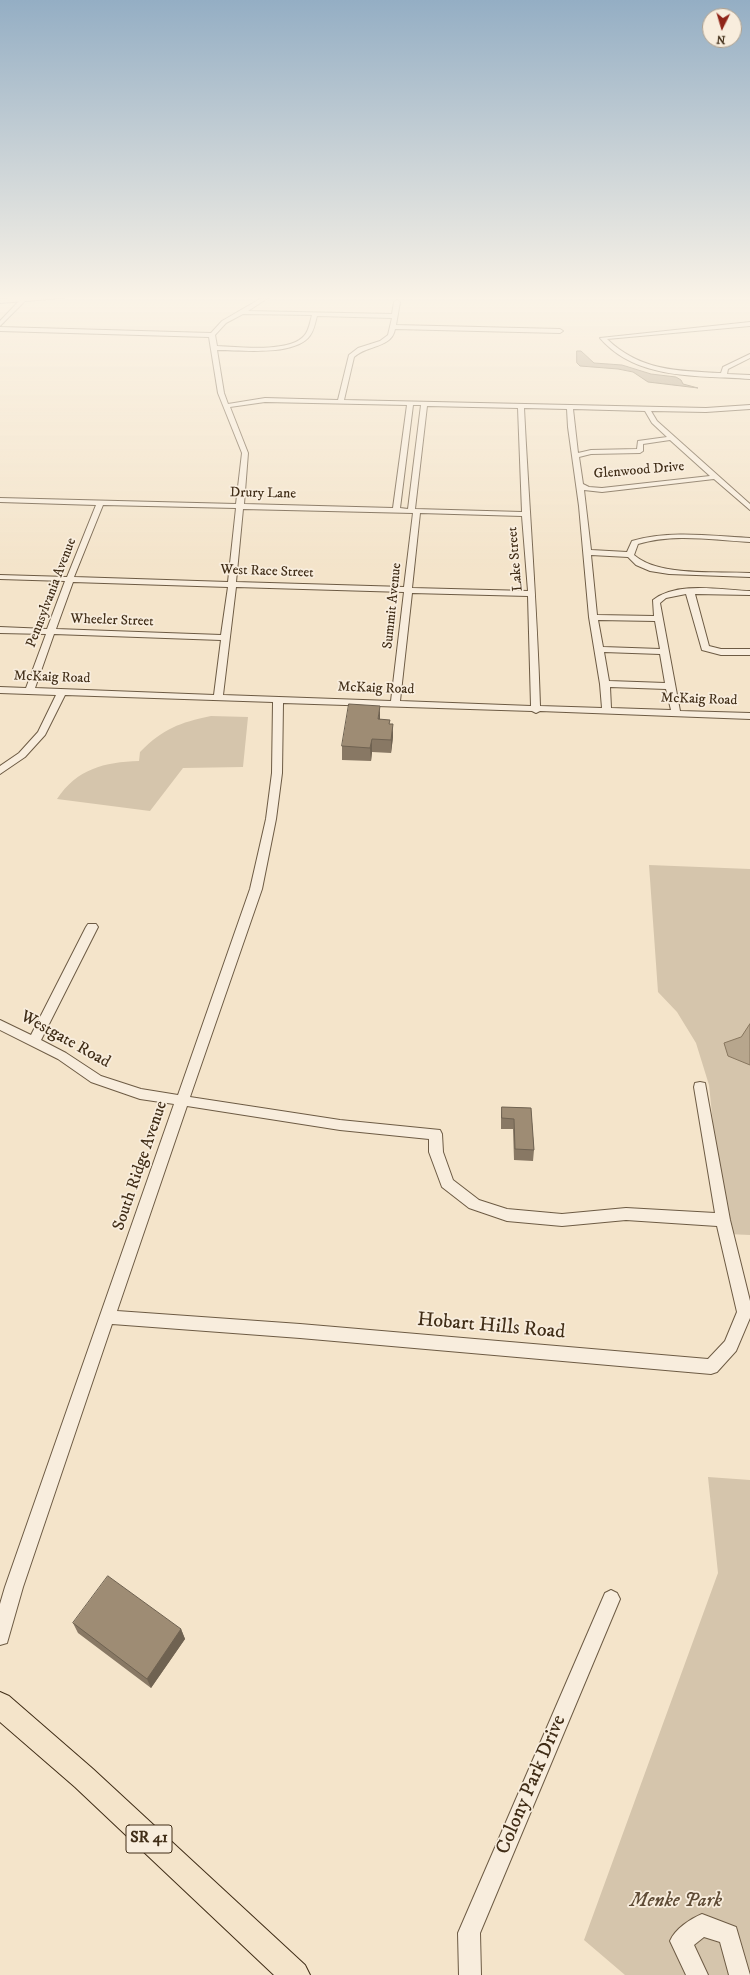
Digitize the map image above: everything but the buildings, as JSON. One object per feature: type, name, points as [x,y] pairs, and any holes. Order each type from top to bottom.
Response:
[{"type":"main road","name":"SR 41","points":[[0,1705],[84,1778],[281,1970]]},
{"type":"street","points":[[218,697],[224,638],[232,584],[245,453],[220,388]]},
{"type":"street","points":[[341,402],[344,388]]},
{"type":"street","points":[[226,406],[265,400],[706,410],[750,408]]},
{"type":"street","points":[[396,510],[410,403]]},
{"type":"street","name":"Summit Avenue","points":[[395,704],[408,589],[424,403]]},
{"type":"street","name":"Lake Street","points":[[521,406],[526,514],[532,594],[536,710]]},
{"type":"street","points":[[570,407],[588,552],[593,617],[605,684],[607,712]]},
{"type":"street","points":[[647,408],[654,422],[750,508]]},
{"type":"street","name":"Glenwood Drive","points":[[576,456],[591,452],[640,451],[640,442],[672,438]]},
{"type":"street","name":"Glenwood Drive","points":[[580,485],[588,489],[602,490],[716,477]]},
{"type":"street","name":"Drury Lane","points":[[0,500],[526,514]]},
{"type":"street","name":"Pennsylvania Avenue","points":[[29,692],[70,578],[100,503]]},
{"type":"street","points":[[630,555],[635,543],[645,539],[664,537],[750,540]]},
{"type":"street","points":[[588,552],[630,555],[639,563],[654,569],[669,572],[750,575]]},
{"type":"street","name":"West Race Street","points":[[0,576],[532,594]]},
{"type":"street","points":[[676,714],[656,602],[660,597],[677,592],[750,593]]},
{"type":"street","points":[[690,592],[705,648],[721,652],[750,652]]},
{"type":"street","points":[[593,617],[658,619]]},
{"type":"street","name":"Wheeler Street","points":[[0,630],[224,638]]},
{"type":"street","points":[[598,649],[665,652]]},
{"type":"street","points":[[605,684],[670,686]]},
{"type":"street","name":"McKaig Road","points":[[0,690],[536,710],[750,716]]},
{"type":"street","points":[[0,771],[22,755],[42,733],[62,692]]},
{"type":"street","name":"South Ridge Avenue","points":[[0,1636],[14,1587],[256,889],[271,819],[277,773],[278,700]]},
{"type":"street","points":[[34,1041],[92,927]]},
{"type":"street","name":"Westgate Road","points":[[0,1025],[62,1056],[96,1079],[140,1094],[340,1125],[434,1134],[436,1152],[447,1183],[474,1204],[508,1215],[562,1220],[626,1214],[723,1220]]},
{"type":"street","name":"Hobart Hills Road","points":[[107,1317],[300,1331],[711,1367],[731,1346],[745,1312],[723,1220],[700,1087]]},
{"type":"street","name":"Colony Park Drive","points":[[470,1975],[469,1933],[611,1599]]},
{"type":"street","points":[[697,1975],[681,1940],[702,1925],[728,1935],[740,1975]]},
{"type":"green space","points":[[211,716],[248,717],[243,767],[183,768],[150,811],[57,799],[73,781],[92,769],[114,763],[139,761],[140,752],[165,732],[181,724]]},
{"type":"green space","points":[[649,865],[750,869],[750,1235],[727,1234],[723,1220],[709,1085],[696,1043],[677,1012],[658,992]]},
{"type":"green space","name":"Menke Park","points":[[708,1477],[750,1480],[750,1975],[625,1975],[584,1940],[718,1573]]},
{"type":"shaded area","points":[[750,1024],[750,1065],[728,1056],[724,1043],[741,1037]]}]
